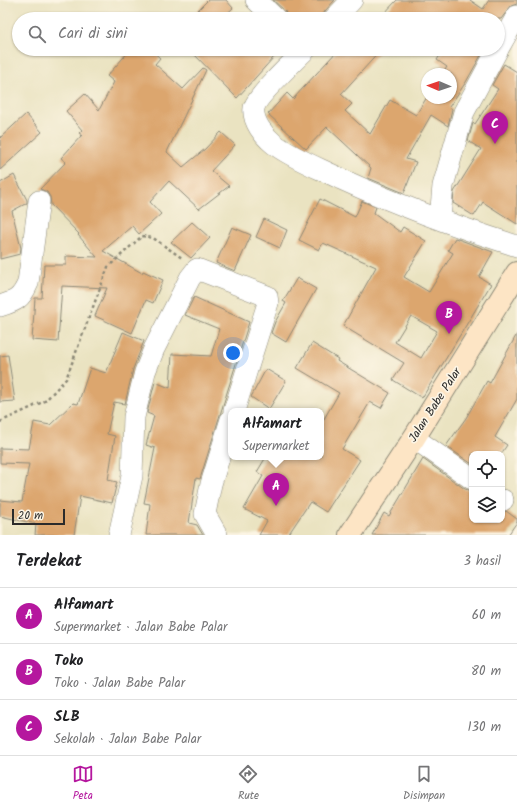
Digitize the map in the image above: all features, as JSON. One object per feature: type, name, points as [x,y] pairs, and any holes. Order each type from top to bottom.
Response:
[{"type":"street","points":[[256,0],[269,12]]},
{"type":"street","points":[[341,12],[352,0]]},
{"type":"street","points":[[505,37],[517,16]]},
{"type":"street","points":[[299,56],[256,102],[254,115],[262,131],[273,143],[306,163],[376,195],[517,246]]},
{"type":"street","points":[[440,219],[443,186],[464,112],[494,56]]},
{"type":"street","points":[[0,306],[16,300],[23,294],[28,283],[39,201]]},
{"type":"street","points":[[119,535],[132,476],[134,418],[145,372],[154,349],[190,278],[197,269],[267,296],[268,303],[235,408]]},
{"type":"street","name":"Jalan Babe Palar","points":[[350,535],[414,438],[517,273]]},
{"type":"street","points":[[217,535],[205,514],[228,429]]},
{"type":"street","points":[[414,438],[469,477]]},
{"type":"path","points":[[0,422],[45,401],[66,379],[108,267],[142,236],[153,238],[197,269]]},
{"type":"building","points":[[208,0],[226,0],[233,8],[229,12],[196,12]]},
{"type":"building","points":[[273,0],[335,0],[324,12],[285,11]]},
{"type":"building","points":[[397,0],[470,0],[483,9],[489,0],[517,0],[517,4],[511,6],[505,14],[505,12],[386,12]]},
{"type":"building","points":[[125,56],[158,56],[160,58],[155,64],[183,89],[203,68],[206,70],[167,152],[183,167],[205,149],[221,132],[235,145],[211,171],[229,186],[199,209],[169,181],[150,202],[161,214],[139,234],[132,226],[103,251],[142,273],[143,271],[163,280],[153,303],[146,300],[132,333],[95,316],[107,288],[62,286],[58,342],[32,340],[35,298],[42,298],[44,265],[66,265],[66,256],[97,257],[78,235],[79,234],[51,205],[50,197],[47,192],[40,189],[66,162],[61,158],[82,135],[79,133],[82,130],[66,111],[85,94],[99,110],[114,82],[107,76]]},
{"type":"building","points":[[196,56],[274,57],[237,98]]},
{"type":"building","points":[[333,56],[376,56],[341,94],[352,104],[345,111],[370,134],[390,100],[416,115],[423,104],[451,104],[449,107],[452,109],[448,126],[431,115],[406,159],[416,162],[404,193],[368,178],[371,168],[327,127],[306,149],[268,114],[287,93],[293,99]]},
{"type":"building","points":[[440,56],[481,56],[457,95],[457,68],[446,68],[447,67],[437,60]]},
{"type":"building","points":[[504,64],[517,72],[517,224],[483,202],[474,216],[453,203],[454,192],[481,149],[468,141],[473,123],[475,124],[498,89],[492,85]]},
{"type":"building","points":[[26,114],[42,132],[0,170],[0,138]]},
{"type":"building","points":[[14,175],[27,200],[27,203],[12,211],[21,248],[20,254],[0,259],[0,183]]},
{"type":"building","points":[[320,199],[355,217],[362,201],[376,207],[374,213],[400,232],[403,227],[426,241],[404,277],[429,292],[453,253],[448,250],[455,238],[493,252],[479,277],[491,284],[422,398],[393,380],[404,363],[343,326],[376,267],[323,243],[319,250],[299,240]],"holes":[[[411,316],[437,331],[421,358],[395,342]]]},
{"type":"building","points":[[264,219],[287,230],[280,248],[256,237]]},
{"type":"building","points":[[192,222],[210,238],[191,258],[171,242]]},
{"type":"building","points":[[232,227],[251,235],[235,271],[216,263]]},
{"type":"building","points":[[297,278],[316,289],[286,342],[271,333],[275,322],[286,303],[283,301]]},
{"type":"building","points":[[194,297],[249,322],[200,479],[196,478],[189,523],[197,525],[203,535],[146,535],[150,504],[144,503],[155,448],[146,445],[154,416],[147,413],[155,382],[170,388],[172,354],[211,356],[219,329],[185,315]]},
{"type":"building","points":[[123,332],[144,341],[133,369],[125,404],[114,402],[107,434],[115,436],[108,480],[117,482],[112,503],[80,496],[74,535],[35,535],[36,524],[0,516],[0,500],[22,502],[29,464],[0,463],[0,448],[29,449],[34,422],[50,425],[73,403],[78,404],[90,368],[106,373]]},
{"type":"building","points":[[517,334],[517,399],[495,437],[507,445],[503,451],[469,451],[469,462],[446,446],[466,418],[487,381],[490,383]]},
{"type":"building","points":[[312,343],[338,359],[337,361],[390,393],[381,408],[370,402],[342,449],[360,460],[326,512],[310,502],[288,535],[259,535],[267,521],[244,509],[263,476],[257,472],[264,460],[324,460],[324,419],[339,393],[297,368]]},
{"type":"building","points":[[8,355],[15,401],[0,402],[0,356]]},
{"type":"building","points":[[266,369],[286,381],[270,408],[251,397]]},
{"type":"building","points":[[423,459],[465,489],[469,490],[469,523],[505,523],[506,511],[517,519],[517,522],[508,535],[372,535],[384,513],[389,516]]},
{"type":"place","name":"SLB","points":[[495,144]]},
{"type":"place","name":"Toko","points":[[449,334]]},
{"type":"place","name":"Alfamart","points":[[276,506]]}]
